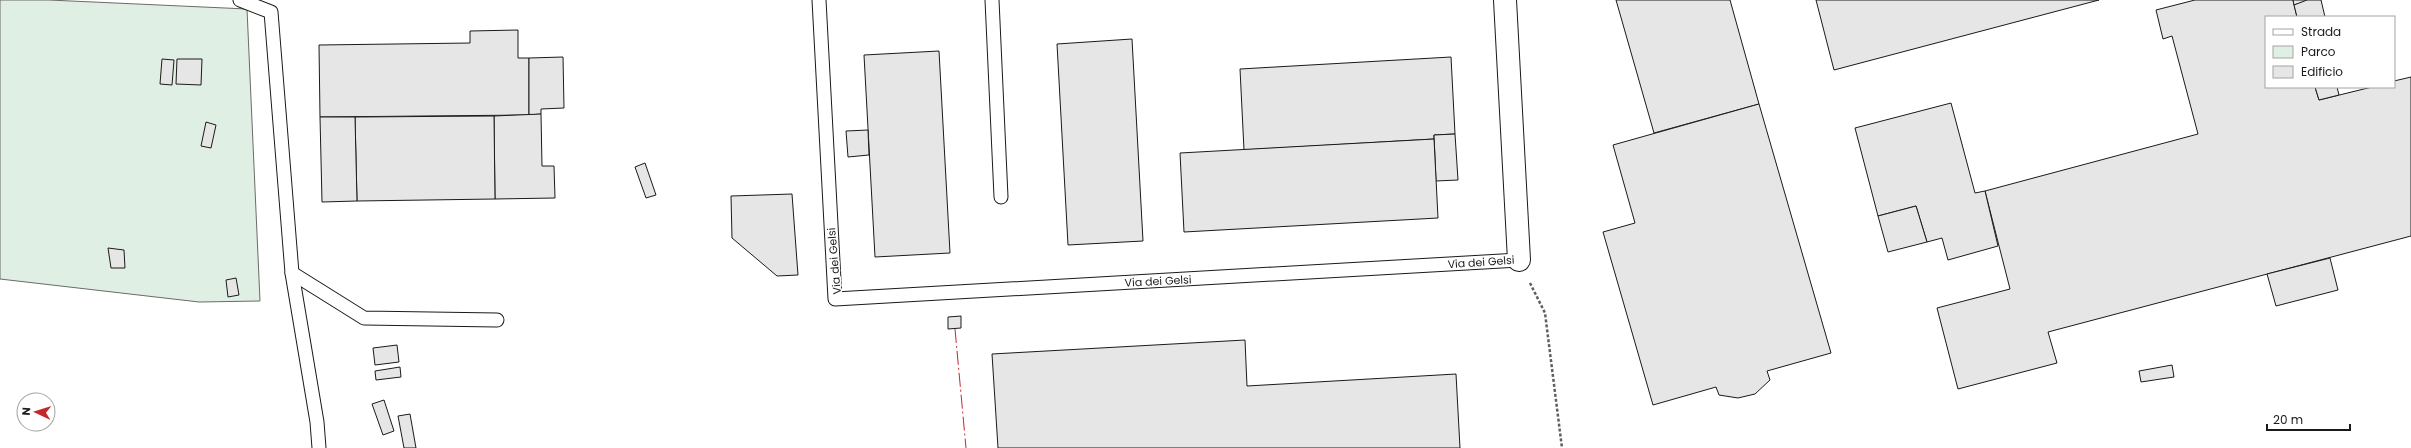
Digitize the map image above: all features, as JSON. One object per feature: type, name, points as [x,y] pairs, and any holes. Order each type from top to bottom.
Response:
[{"type":"street","name":"Via dei Gelsi","points":[[1505,0],[1519,260]]},
{"type":"lane","points":[[240,0],[271,12],[292,273],[317,422],[319,448]]},
{"type":"lane","name":"Via dei Gelsi","points":[[819,0],[835,299],[1519,260]]},
{"type":"lane","points":[[992,0],[1001,197]]},
{"type":"lane","points":[[292,273],[364,318],[497,320]]},
{"type":"path","points":[[1519,260],[1545,313],[1562,448]]},
{"type":"green space","points":[[0,0],[49,0],[247,9],[260,301],[199,302],[0,279]]},
{"type":"building","points":[[1616,0],[1730,0],[1759,104],[1654,133]]},
{"type":"building","points":[[1816,0],[2099,0],[1834,70]]},
{"type":"building","points":[[2195,0],[2293,0],[2297,16],[2265,16],[2265,88],[2315,88],[2319,100],[2368,88],[2395,88],[2395,81],[2411,77],[2411,236],[2048,332],[2057,363],[1958,389],[1937,308],[2010,289],[1985,191],[2198,134],[2172,36],[2163,39],[2156,10]]},
{"type":"building","points":[[2293,0],[2307,0],[2308,1],[2294,5]]},
{"type":"building","points":[[2307,0],[2321,0],[2325,16],[2297,16],[2294,5]]},
{"type":"building","points":[[518,30],[518,58],[529,58],[529,115],[320,117],[319,45],[470,43],[470,31]]},
{"type":"building","points":[[1132,39],[1143,241],[1068,245],[1057,44]]},
{"type":"building","points":[[939,51],[950,253],[875,257],[864,55]]},
{"type":"building","points":[[563,57],[564,108],[541,109],[541,114],[529,115],[529,58]]},
{"type":"building","points":[[1451,57],[1455,134],[1434,135],[1434,139],[1244,150],[1240,69]]},
{"type":"building","points":[[162,59],[174,60],[172,85],[160,84]]},
{"type":"building","points":[[177,59],[202,59],[201,85],[176,84]]},
{"type":"building","points":[[2315,88],[2337,88],[2339,95],[2319,100]]},
{"type":"building","points":[[1951,103],[1975,193],[1985,191],[1998,246],[1948,260],[1942,238],[1927,242],[1916,206],[1878,216],[1855,128]]},
{"type":"building","points":[[1759,104],[1831,353],[1767,371],[1770,380],[1755,394],[1738,398],[1719,395],[1716,387],[1653,405],[1603,232],[1635,223],[1613,145]]},
{"type":"building","points":[[541,114],[542,166],[554,166],[555,198],[495,199],[494,116]]},
{"type":"building","points":[[494,116],[495,199],[357,201],[355,117]]},
{"type":"building","points":[[320,117],[355,117],[357,201],[322,202]]},
{"type":"building","points":[[206,122],[216,125],[211,148],[201,146]]},
{"type":"building","points":[[868,130],[869,155],[848,157],[846,131]]},
{"type":"building","points":[[1455,134],[1458,180],[1436,181],[1434,135]]},
{"type":"building","points":[[1434,139],[1438,218],[1184,232],[1180,153]]},
{"type":"building","points":[[645,163],[656,195],[646,198],[635,167]]},
{"type":"building","points":[[792,194],[798,275],[777,276],[732,238],[731,196]]},
{"type":"building","points":[[1916,206],[1927,242],[1888,252],[1878,216]]},
{"type":"building","points":[[108,248],[124,250],[125,268],[111,268]]},
{"type":"building","points":[[2330,258],[2338,290],[2276,306],[2267,274]]},
{"type":"building","points":[[236,278],[239,295],[228,297],[226,280]]},
{"type":"building","points":[[961,316],[961,328],[948,329],[948,317]]},
{"type":"building","points":[[1245,340],[1247,386],[1456,374],[1460,448],[998,448],[992,354]]},
{"type":"building","points":[[397,345],[399,362],[375,365],[373,348]]},
{"type":"building","points":[[2172,365],[2174,377],[2141,382],[2139,371]]},
{"type":"building","points":[[400,367],[401,377],[376,380],[375,371]]},
{"type":"building","points":[[384,400],[394,431],[383,435],[372,404]]},
{"type":"building","points":[[410,414],[416,448],[404,448],[398,416]]},
{"type":"power","points":[[955,329],[966,448]]}]
